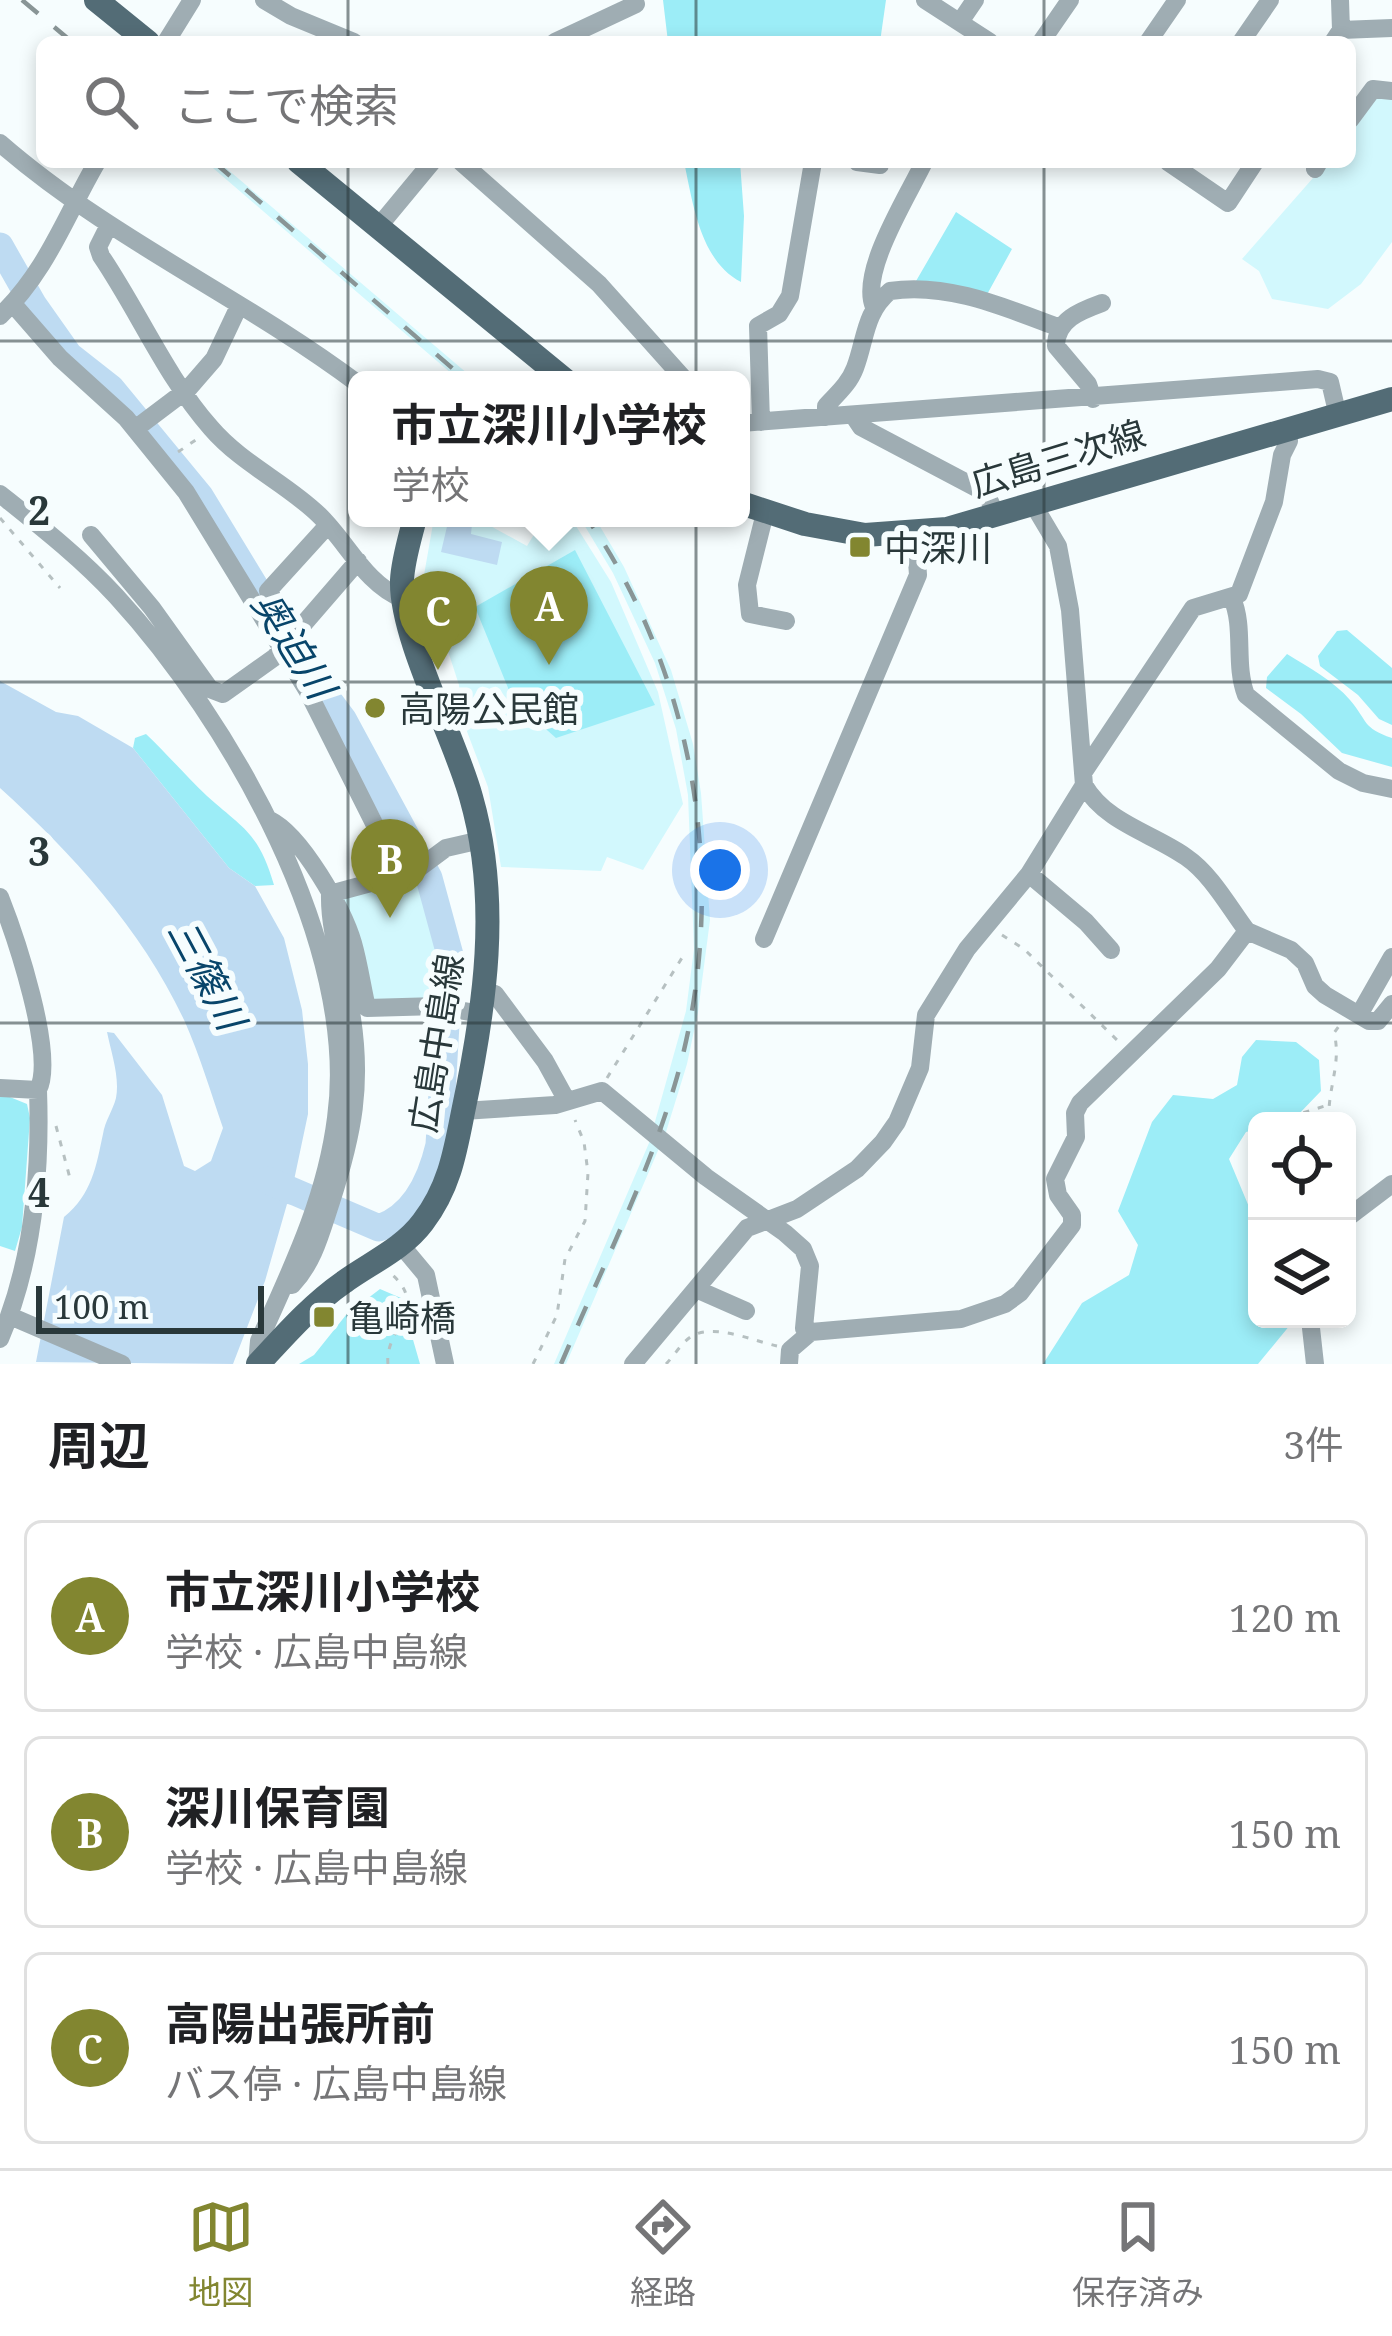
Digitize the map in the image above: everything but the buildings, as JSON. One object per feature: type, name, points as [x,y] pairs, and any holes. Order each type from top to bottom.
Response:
[{"type":"main road","points":[[96,0],[141,36]]},
{"type":"main road","points":[[307,168],[554,371]]},
{"type":"main road","name":"広島三次線","points":[[753,508],[865,535],[947,529],[1392,399]]},
{"type":"main road","name":"広島中島線","points":[[258,1364],[340,1284],[421,1226],[445,1187],[463,1112],[488,927],[482,840],[403,598],[402,578],[413,527]]},
{"type":"street","points":[[170,36],[192,0]]},
{"type":"street","points":[[264,0],[339,36]]},
{"type":"street","points":[[926,0],[981,36]]},
{"type":"street","points":[[960,22],[975,0]]},
{"type":"street","points":[[1045,36],[1070,0]]},
{"type":"street","points":[[1152,36],[1177,0]]},
{"type":"street","points":[[1245,36],[1270,0]]},
{"type":"street","points":[[1340,0],[1337,36],[1392,28]]},
{"type":"street","points":[[568,36],[636,4]]},
{"type":"street","points":[[1356,112],[1373,89],[1392,91]]},
{"type":"street","points":[[0,143],[74,202],[348,376]]},
{"type":"street","points":[[94,168],[57,245],[30,286],[4,311],[113,393],[135,429],[169,465],[288,641]]},
{"type":"street","points":[[380,226],[427,168]]},
{"type":"street","points":[[468,168],[599,284],[677,371]]},
{"type":"street","points":[[812,168],[795,280],[778,314],[758,326],[751,423],[1318,379],[1330,382],[1337,412]]},
{"type":"street","points":[[874,307],[870,297],[877,260],[921,168]]},
{"type":"street","points":[[1177,168],[1228,202],[1251,168]]},
{"type":"street","points":[[109,225],[98,247],[101,256],[183,393],[212,429],[328,525],[383,591],[403,598]]},
{"type":"street","points":[[826,417],[826,406],[848,384],[856,366],[867,320],[890,291],[912,287],[984,300],[1060,328]]},
{"type":"street","points":[[1093,399],[1088,384],[1056,346],[1060,328],[1077,312],[1102,303]]},
{"type":"street","points":[[135,429],[183,393],[214,359],[239,306]]},
{"type":"street","points":[[853,415],[861,427],[986,493],[996,515]]},
{"type":"street","points":[[633,1364],[748,1228],[797,1209],[857,1169],[884,1142],[920,1068],[926,1016],[982,928],[1030,874],[1193,608],[1239,594],[1274,502],[1287,429]]},
{"type":"street","points":[[0,494],[116,596],[214,727],[267,818],[316,937],[332,1008],[339,1070],[337,1117],[322,1194],[259,1341],[258,1364]]},
{"type":"street","points":[[1033,504],[1058,546],[1070,610],[1084,779],[1092,799],[1116,818],[1185,856],[1247,932],[1292,950],[1305,962],[1316,986],[1354,1012],[1378,1022],[1392,1004]]},
{"type":"street","points":[[753,508],[747,585],[750,614],[786,621]]},
{"type":"street","points":[[328,525],[268,591],[307,690],[400,875]]},
{"type":"street","points":[[764,939],[919,575],[915,533]]},
{"type":"street","points":[[91,535],[217,693],[224,694],[288,641],[358,561]]},
{"type":"street","points":[[1232,598],[1238,611],[1238,652],[1246,695],[1339,771],[1363,783],[1392,789]]},
{"type":"street","points":[[267,818],[291,836],[330,894],[352,939],[367,1008],[474,1005],[495,994],[545,1061],[567,1102]]},
{"type":"street","points":[[330,894],[415,872],[446,848],[482,840]]},
{"type":"street","points":[[1030,874],[1111,950]]},
{"type":"street","points":[[280,1294],[295,1283],[313,1257],[354,1130],[353,1031],[329,920],[330,894]]},
{"type":"street","points":[[0,897],[34,1006],[44,1078],[38,1090],[36,1196],[15,1318],[0,1340]]},
{"type":"street","points":[[463,1112],[567,1102],[602,1091],[803,1250],[809,1265],[804,1328],[811,1332],[961,1319],[1005,1304],[1020,1293],[1072,1225],[1055,1179],[1076,1136],[1075,1113],[1080,1103],[1218,969],[1247,932]]},
{"type":"street","points":[[1354,1012],[1392,957]]},
{"type":"street","points":[[0,1088],[38,1090]]},
{"type":"street","points":[[1356,1211],[1392,1184]]},
{"type":"street","points":[[400,1245],[426,1275],[445,1364]]},
{"type":"street","points":[[696,1289],[746,1311]]},
{"type":"street","points":[[15,1318],[122,1364]]},
{"type":"street","points":[[1311,1328],[1315,1364]]},
{"type":"street","points":[[790,1357],[811,1332]]},
{"type":"path","points":[[169,465],[212,429]]},
{"type":"path","points":[[0,518],[60,588]]},
{"type":"path","points":[[982,928],[1024,949],[1094,1021],[1134,1054]]},
{"type":"path","points":[[602,1091],[685,953]]},
{"type":"path","points":[[1328,1112],[1339,1052],[1334,1033],[1354,1012]]},
{"type":"path","points":[[533,1364],[557,1315],[565,1259],[585,1221],[588,1173],[584,1142],[567,1102]]},
{"type":"path","points":[[1306,1112],[1328,1105]]},
{"type":"path","points":[[55,1120],[71,1182]]},
{"type":"path","points":[[384,1268],[400,1281],[408,1308],[389,1348],[388,1364]]},
{"type":"path","points":[[666,1364],[689,1337],[702,1333],[730,1334],[790,1357]]},
{"type":"shaded area","points":[[663,0],[886,0],[881,36],[667,36]]},
{"type":"shaded area","points":[[1377,96],[1392,99],[1392,242],[1361,284],[1328,309],[1272,299],[1259,271],[1242,259],[1322,168],[1356,168],[1356,124]]},
{"type":"shaded area","points":[[213,168],[226,168],[464,371],[449,371]]},
{"type":"shaded area","points":[[685,168],[740,168],[741,282],[716,260],[695,212]]},
{"type":"shaded area","points":[[956,212],[1012,249],[984,300],[912,288]]},
{"type":"shaded area","points":[[432,527],[492,527],[527,546],[539,527],[577,527],[611,582],[658,692],[683,804],[643,870],[607,857],[601,871],[501,867],[488,787],[460,713],[459,685],[446,645],[431,628],[420,598]]},
{"type":"shaded area","points":[[585,527],[600,527],[671,670],[693,744],[701,793],[710,920],[698,1012],[666,1132],[566,1364],[554,1364],[649,1143],[686,1011],[694,949],[688,795],[676,729],[655,663],[613,573]]},
{"type":"shaded area","points":[[575,550],[655,705],[556,738],[513,700],[475,607]]},
{"type":"shaded area","points":[[1347,630],[1392,668],[1392,725],[1320,666],[1318,656],[1337,631]]},
{"type":"shaded area","points":[[1287,654],[1336,687],[1370,727],[1392,738],[1392,767],[1342,753],[1266,688],[1267,677]]},
{"type":"shaded area","points":[[146,734],[249,833],[274,885],[255,886],[229,868],[133,748],[135,738]]},
{"type":"shaded area","points":[[420,876],[441,952],[439,997],[373,1003],[342,897]]},
{"type":"shaded area","points":[[1256,1040],[1296,1042],[1319,1060],[1321,1091],[1301,1112],[1248,1112],[1248,1131],[1229,1159],[1248,1204],[1248,1328],[1288,1328],[1258,1364],[1043,1364],[1082,1303],[1129,1275],[1138,1245],[1118,1211],[1152,1122],[1173,1095],[1213,1099],[1237,1085],[1242,1057]]},
{"type":"shaded area","points":[[0,1093],[27,1104],[30,1118],[22,1227],[15,1251],[0,1246]]},
{"type":"shaded area","points":[[380,1289],[401,1298],[420,1364],[299,1364],[314,1355],[346,1315]]},
{"type":"water","points":[[447,527],[472,527],[471,534],[502,542],[497,565],[441,552]]},
{"type":"water","name":"三篠川","points":[[0,681],[56,712],[78,716],[133,748],[229,868],[255,886],[284,938],[302,1010],[308,1064],[308,1114],[293,1185],[300,1188],[295,1205],[287,1204],[265,1281],[233,1364],[36,1362],[64,1217],[91,1179],[116,1098],[107,1032],[114,1033],[162,1095],[184,1166],[195,1171],[211,1161],[223,1128],[185,1022],[149,956],[80,867],[0,788]]},
{"type":"waterway","name":"奥迫川","points":[[0,246],[69,355],[111,388],[200,496],[304,667],[343,719],[429,878],[450,955],[439,1145],[426,1183],[402,1215],[379,1228],[267,1180]]},
{"type":"railway","points":[[22,0],[65,36]]},
{"type":"railway","points":[[221,168],[456,371]]},
{"type":"railway","points":[[561,1364],[666,1114],[693,1006],[701,933],[701,860],[678,715],[655,646],[625,580],[593,527]]},
{"type":"place","name":"中深川","points":[[860,547]]},
{"type":"place","name":"市立深川小学校","points":[[549,665]]},
{"type":"place","name":"高陽出張所前","points":[[438,670]]},
{"type":"place","name":"高陽公民館","points":[[375,708]]},
{"type":"place","name":"深川保育園","points":[[390,918]]},
{"type":"place","name":"亀崎橋","points":[[324,1317]]}]
